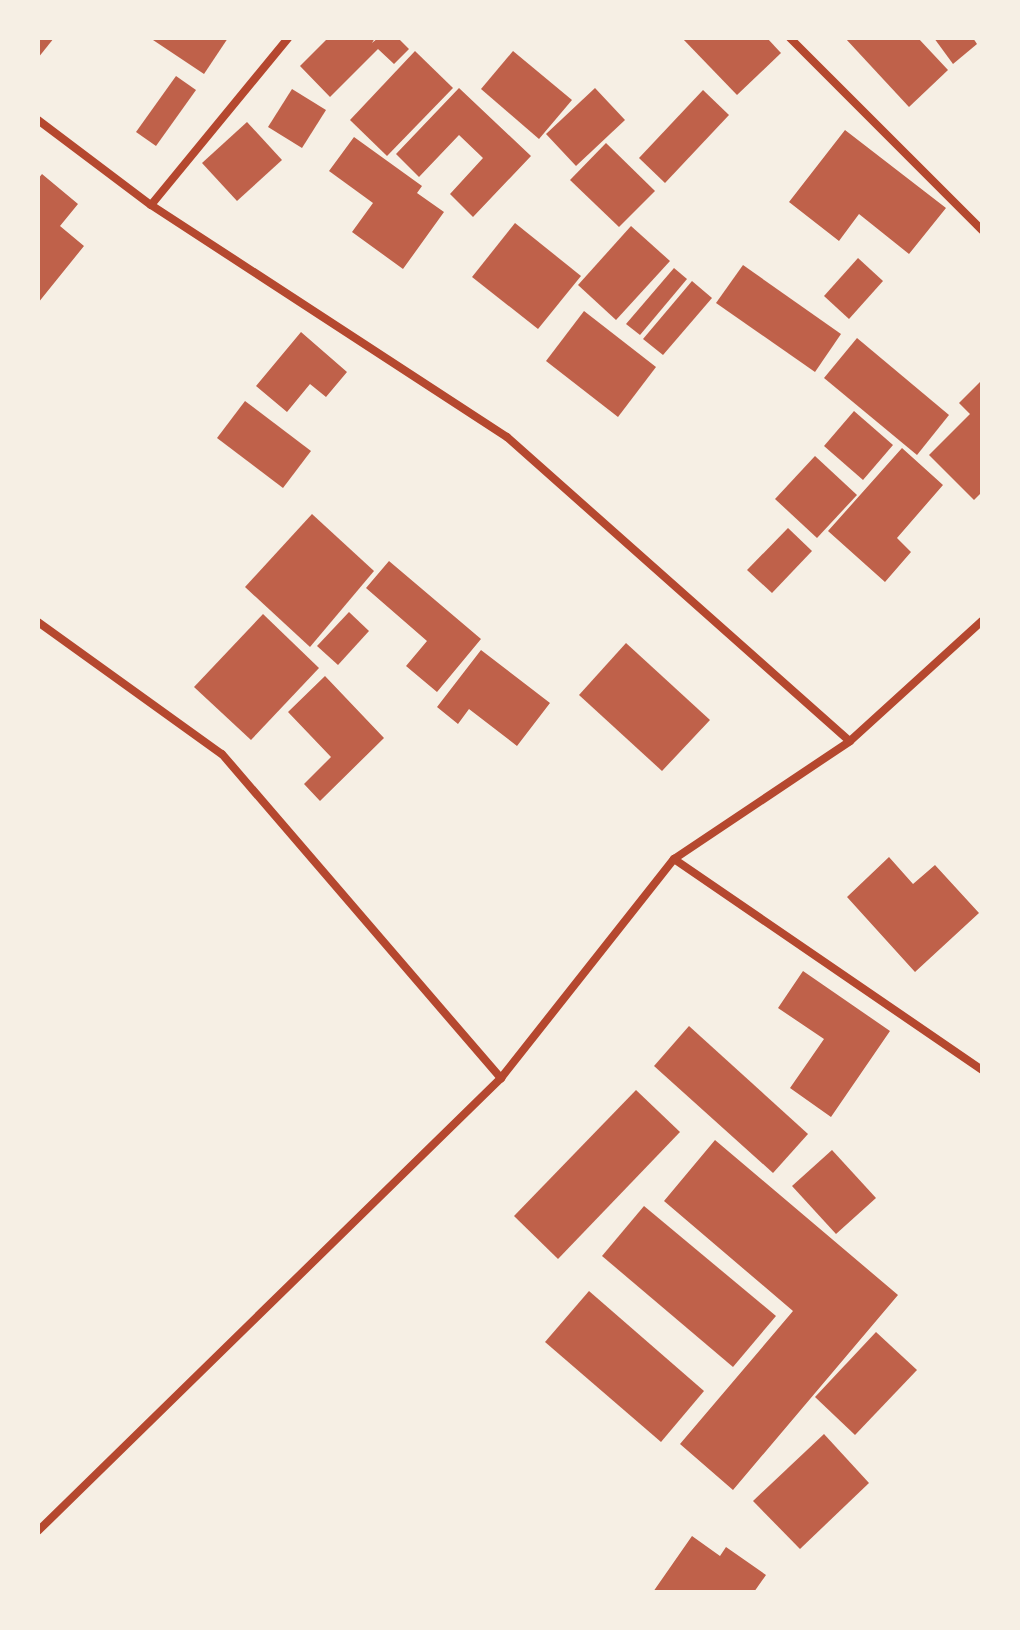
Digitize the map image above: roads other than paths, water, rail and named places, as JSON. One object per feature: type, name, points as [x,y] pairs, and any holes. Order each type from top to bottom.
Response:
[{"type":"street","points":[[151,205],[288,38]]},
{"type":"street","points":[[790,38],[982,230]]},
{"type":"street","points":[[38,120],[151,205],[507,437],[850,741]]},
{"type":"street","points":[[38,1531],[501,1078],[674,859],[850,741],[982,621]]},
{"type":"street","points":[[38,622],[222,754],[501,1078]]},
{"type":"street","points":[[674,859],[982,1070]]}]
